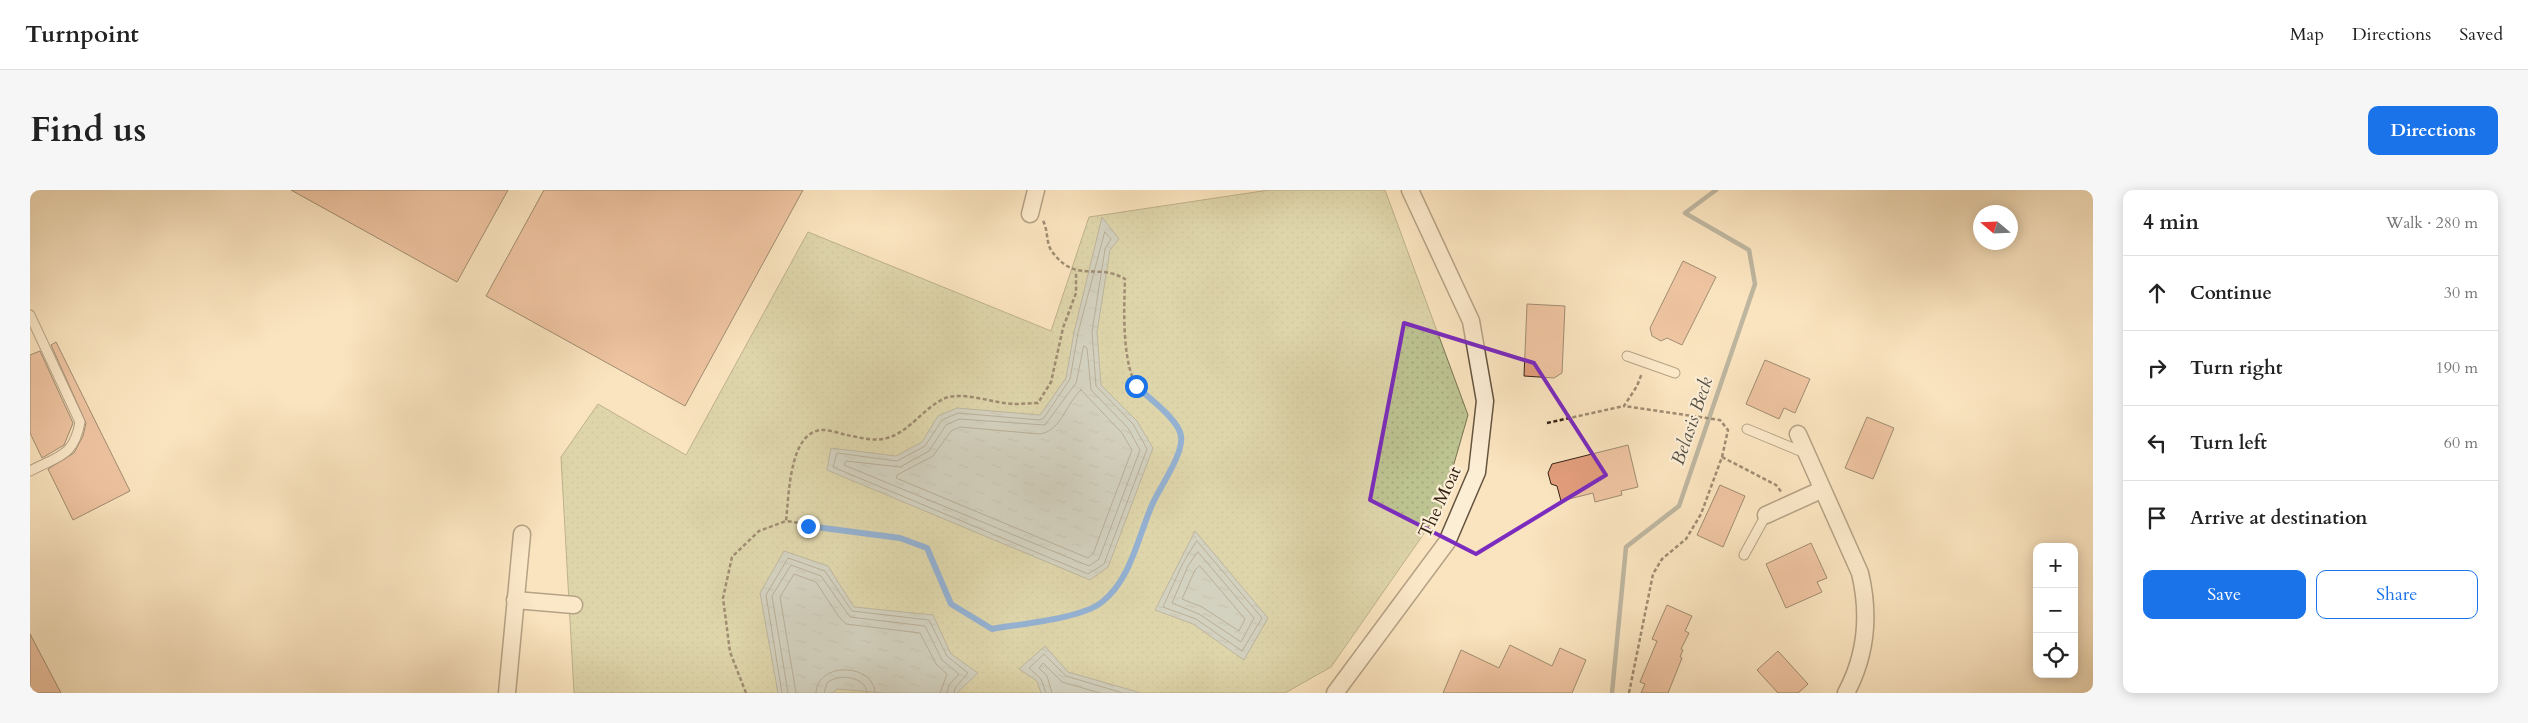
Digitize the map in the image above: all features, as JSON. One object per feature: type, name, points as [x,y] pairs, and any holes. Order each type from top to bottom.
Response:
[{"type":"street","points":[[1030,214],[1036,190]]},
{"type":"street","name":"The Moat","points":[[1335,693],[1447,542],[1477,472],[1485,401],[1471,321],[1410,190]]},
{"type":"street","points":[[1798,434],[1821,490],[1860,573],[1865,594],[1865,637],[1861,658],[1846,693]]},
{"type":"street","points":[[1766,515],[1821,490]]},
{"type":"street","points":[[507,693],[522,534]]},
{"type":"street","points":[[515,600],[574,605]]},
{"type":"lane","points":[[30,315],[80,422],[77,440],[69,451],[30,471]]},
{"type":"lane","points":[[1627,356],[1675,374]]},
{"type":"lane","points":[[1747,430],[1806,453]]},
{"type":"lane","points":[[1744,554],[1766,515]]},
{"type":"path","points":[[746,693],[730,652],[723,598],[732,557],[759,531],[786,521],[900,538],[927,548],[951,604],[992,629],[1080,613],[1102,603],[1121,580],[1134,556],[1152,505],[1178,452],[1182,437],[1179,427],[1136,386],[1130,367],[1124,316],[1125,279],[1113,272],[1076,271],[1050,250],[1044,221],[1030,214]]},
{"type":"path","points":[[786,521],[794,459],[800,443],[810,434],[822,430],[862,438],[887,438],[911,424],[921,414],[945,398],[972,397],[1014,404],[1038,403],[1051,382],[1064,328],[1076,293],[1076,271]]},
{"type":"path","points":[[1624,406],[1637,386],[1646,362]]},
{"type":"path","points":[[1547,423],[1624,406],[1720,420],[1728,430],[1722,457],[1701,514],[1686,539],[1662,559],[1653,574],[1629,693]]},
{"type":"path","points":[[1722,457],[1776,484],[1791,504]]},
{"type":"highlighted area","points":[[1404,323],[1534,363],[1606,475],[1476,554],[1370,500]]},
{"type":"green space","points":[[1269,190],[1385,190],[1468,415],[1441,509],[1331,667],[1285,693],[574,693],[561,457],[598,404],[686,455],[808,232],[1051,331],[1089,217]]},
{"type":"water","points":[[1102,217],[1119,239],[1110,250],[1097,332],[1101,385],[1137,421],[1153,448],[1108,567],[1090,580],[827,470],[831,448],[896,456],[922,442],[938,416],[957,408],[1040,415],[1066,378],[1074,332]]},
{"type":"water","points":[[1195,531],[1268,618],[1244,660],[1193,624],[1155,610]]},
{"type":"water","points":[[784,551],[828,566],[854,607],[933,615],[951,654],[978,673],[957,693],[885,693],[837,689],[833,693],[778,693],[760,593]]},
{"type":"water","points":[[1045,646],[1068,672],[1141,693],[1041,693],[1037,681],[1019,669]]},
{"type":"building","points":[[291,190],[508,190],[457,282]]},
{"type":"building","points":[[544,190],[803,190],[685,406],[486,296]]},
{"type":"building","points":[[1683,261],[1716,277],[1682,345],[1667,338],[1661,341],[1652,336],[1650,328]]},
{"type":"building","points":[[1527,304],[1565,306],[1562,373],[1554,378],[1524,376]]},
{"type":"building","points":[[56,342],[130,491],[73,520],[48,469],[74,453],[83,436],[86,423],[51,345]]},
{"type":"building","points":[[40,351],[73,423],[64,445],[42,458],[30,433],[30,355]]},
{"type":"building","points":[[1765,360],[1810,379],[1795,413],[1784,408],[1779,419],[1746,404]]},
{"type":"building","points":[[1867,417],[1894,428],[1873,479],[1845,468]]},
{"type":"building","points":[[1628,445],[1638,487],[1621,491],[1622,495],[1595,502],[1593,493],[1561,501],[1557,486],[1551,484],[1548,473],[1552,464]]},
{"type":"building","points":[[1720,485],[1745,496],[1723,547],[1697,535]]},
{"type":"building","points":[[1811,543],[1827,578],[1817,582],[1822,592],[1786,608],[1766,564]]},
{"type":"building","points":[[1667,605],[1692,616],[1685,631],[1689,633],[1681,649],[1683,650],[1680,657],[1682,658],[1668,693],[1641,693],[1645,684],[1640,682],[1657,641],[1652,639]]},
{"type":"building","points":[[30,634],[61,693],[30,693]]},
{"type":"building","points":[[1510,645],[1552,666],[1560,648],[1586,660],[1572,693],[1443,693],[1461,650],[1499,668]]},
{"type":"building","points":[[1778,651],[1808,684],[1798,693],[1778,693],[1757,670]]},
{"type":"waterway","name":"Belasis Beck","points":[[1612,693],[1626,547],[1679,506],[1755,284],[1749,250],[1685,213],[1716,190]]},
{"type":"route","points":[[808,526],[900,538],[927,548],[951,604],[992,629],[1080,613],[1102,603],[1121,580],[1134,556],[1152,505],[1178,452],[1182,437],[1179,427],[1136,386]]}]
